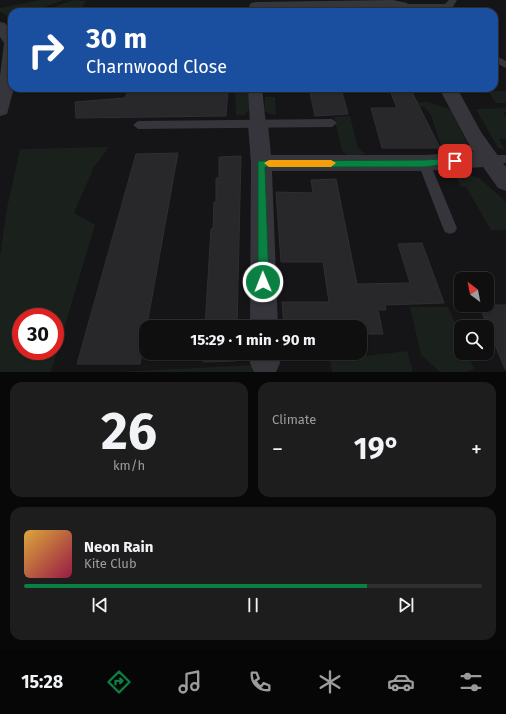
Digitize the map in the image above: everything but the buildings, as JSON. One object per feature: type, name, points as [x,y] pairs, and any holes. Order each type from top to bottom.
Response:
[{"type":"street","points":[[256,6],[367,8],[393,4],[403,6]]},
{"type":"street","points":[[0,26],[8,37]]},
{"type":"street","points":[[0,110],[8,77]]},
{"type":"street","points":[[255,92],[261,163],[264,320]]},
{"type":"street","points":[[450,92],[457,107],[496,159],[506,182]]},
{"type":"street","points":[[261,163],[424,163],[496,159]]},
{"type":"lane","points":[[403,6],[445,6],[450,5],[453,0]]},
{"type":"lane","points":[[138,125],[258,125],[332,123]]},
{"type":"lane","points":[[424,163],[450,228]]},
{"type":"shaded area","points":[[40,0],[64,0],[41,8],[8,8],[8,16],[0,12],[0,8]]},
{"type":"shaded area","points":[[73,0],[86,1],[82,8],[51,8]]},
{"type":"shaded area","points":[[506,91],[506,103],[496,103],[489,92]]},
{"type":"shaded area","points":[[235,92],[249,92],[250,108],[245,115],[236,115]]},
{"type":"shaded area","points":[[265,97],[275,97],[276,115],[269,114],[264,110]]},
{"type":"shaded area","points":[[427,102],[450,109],[467,143],[463,150],[457,154],[447,154],[443,152],[431,115],[424,107],[408,107],[407,103]]},
{"type":"shaded area","points":[[506,108],[506,112],[503,112],[506,117],[506,139],[499,139],[505,150],[498,148],[476,109]]},
{"type":"shaded area","points":[[350,116],[358,148],[365,154],[348,156],[342,151],[334,117]]},
{"type":"shaded area","points":[[109,147],[94,167],[74,213],[95,225],[64,329],[64,308],[12,308],[12,360],[55,360],[51,372],[0,372],[0,256],[7,208],[20,149]]},
{"type":"shaded area","points":[[458,172],[479,178],[506,202],[506,230],[491,230],[466,187],[461,187],[455,174]]},
{"type":"shaded area","points":[[410,307],[448,307],[454,321],[454,360],[470,360],[474,369],[465,372],[440,372],[421,355]]},
{"type":"shaded area","points":[[407,351],[413,372],[332,372],[330,360],[367,360],[367,356]]},
{"type":"shaded area","points":[[257,365],[258,372],[117,372]]},
{"type":"slow traffic","points":[[269,163],[331,163]]},
{"type":"route","points":[[263,282],[261,163],[424,163],[455,161]]}]
